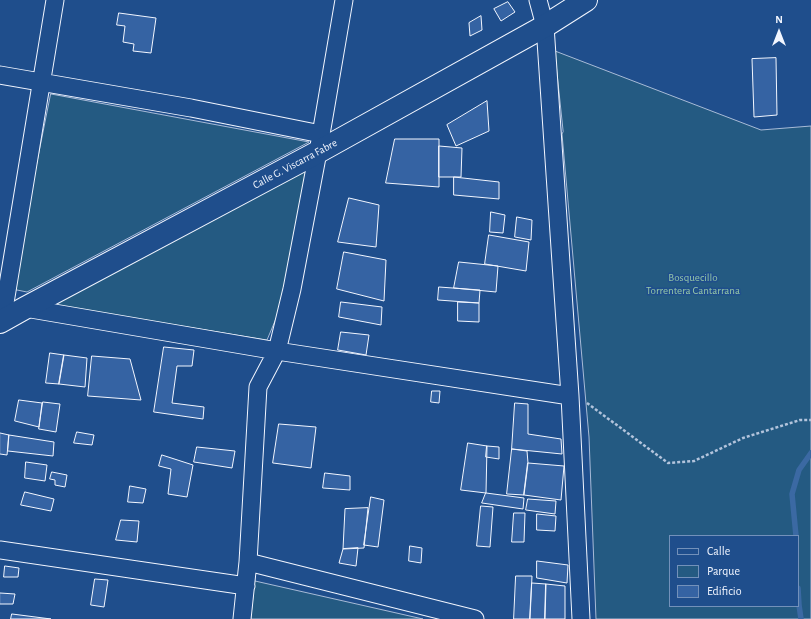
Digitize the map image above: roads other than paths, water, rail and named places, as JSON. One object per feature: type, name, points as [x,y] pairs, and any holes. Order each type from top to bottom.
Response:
[{"type":"street","points":[[1,322],[3,289],[56,0]]},
{"type":"street","points":[[242,619],[248,562],[258,387],[277,351],[292,289],[320,143],[344,0]]},
{"type":"street","points":[[538,0],[545,26],[570,396],[580,619]]},
{"type":"street","name":"Calle G. Viscarra Fabre","points":[[1,322],[320,143],[545,26],[586,0]]},
{"type":"street","points":[[0,75],[42,81],[191,108],[320,143]]},
{"type":"street","points":[[25,308],[277,351],[570,396]]},
{"type":"street","points":[[0,550],[246,586]]},
{"type":"street","points":[[248,562],[475,619]]},
{"type":"waterway","points":[[796,535],[792,494],[799,470],[811,453]]},
{"type":"waterway","points":[[799,605],[801,619]]},
{"type":"park label","name":"Bosquecillo Torrentera Cantarrana","points":[[693,284]]}]
